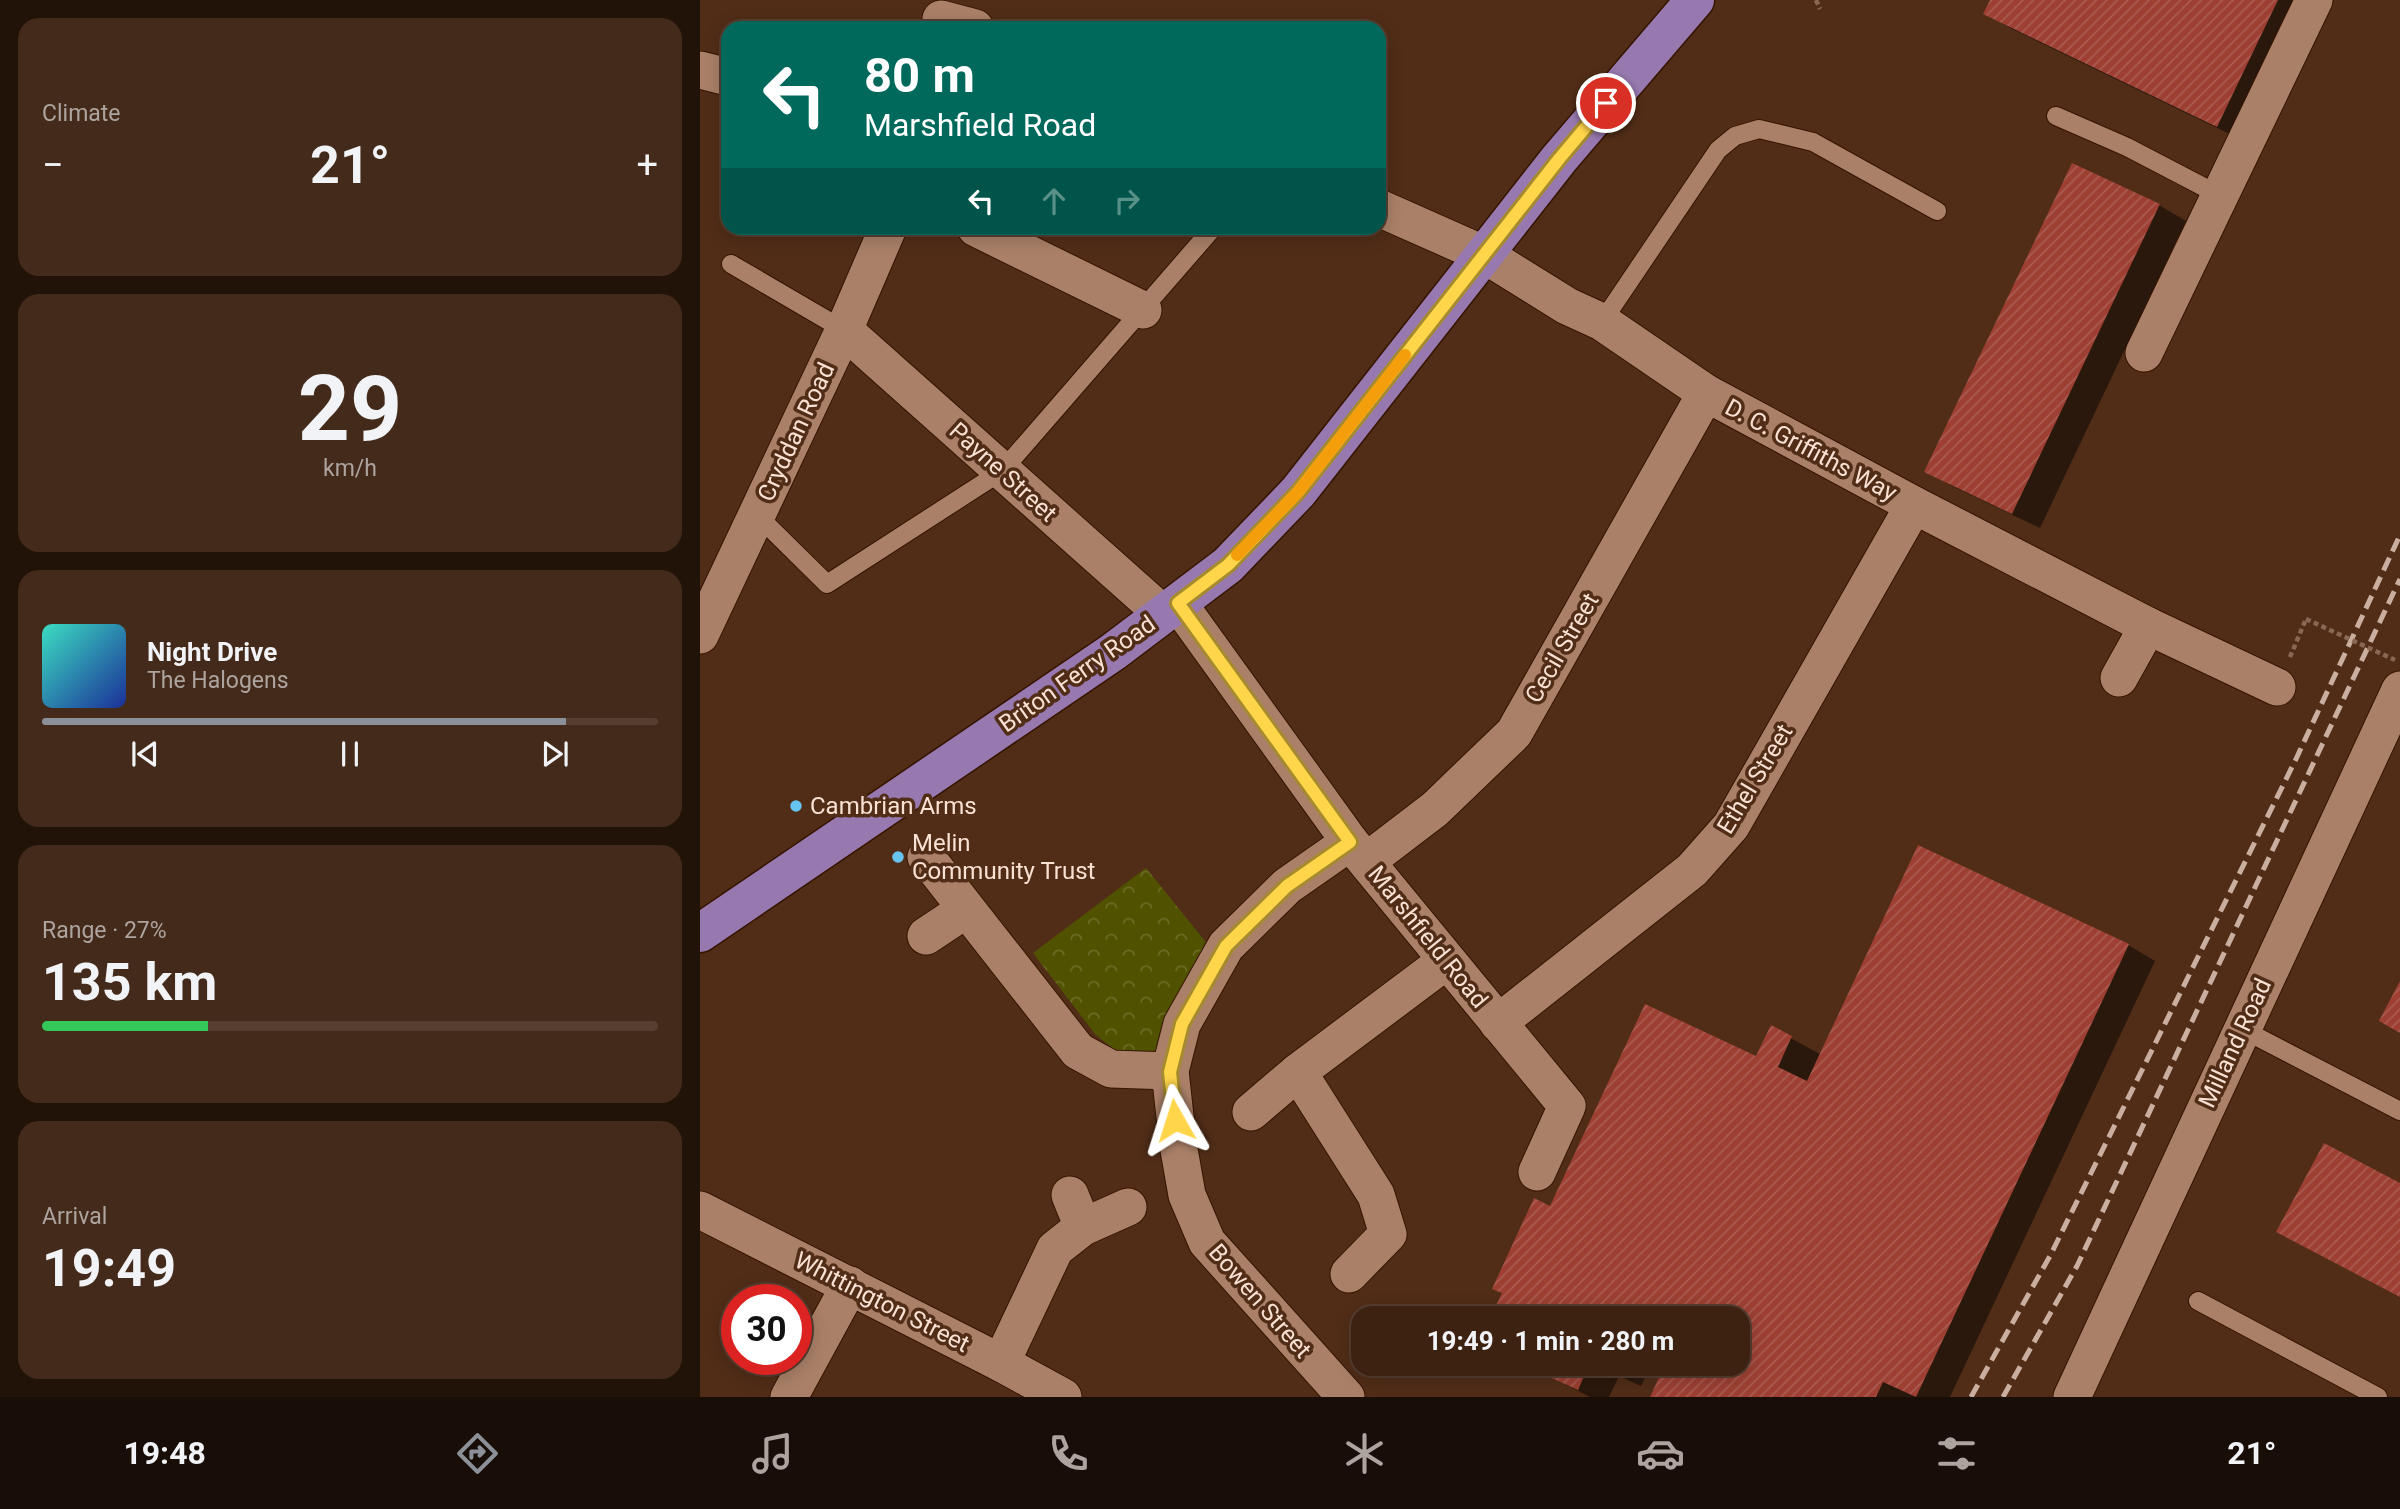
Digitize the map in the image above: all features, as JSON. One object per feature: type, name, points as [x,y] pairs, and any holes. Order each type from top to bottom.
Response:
[{"type":"main road","name":"Briton Ferry Road","points":[[700,933],[1113,653],[1228,565],[1298,492],[1559,159],[1686,2]]},
{"type":"street","points":[[2144,353],[2314,0]]},
{"type":"street","points":[[700,70],[721,75]]},
{"type":"street","name":"D. C. Griffiths Way","points":[[1386,211],[1485,255],[1567,306],[1602,322],[1706,393],[1914,505],[2148,626],[2277,687]]},
{"type":"street","name":"Cryddan Road","points":[[700,635],[758,516],[885,235]]},
{"type":"street","points":[[990,235],[1143,310]]},
{"type":"street","name":"Payne Street","points":[[844,330],[1002,471],[1170,608]]},
{"type":"street","name":"Cecil Street","points":[[1359,852],[1435,809],[1514,733],[1706,393]]},
{"type":"street","name":"Ethel Street","points":[[1498,1023],[1692,870],[1731,826],[1914,505]]},
{"type":"street","name":"Marshfield Road","points":[[1170,608],[1359,852],[1567,1106],[1537,1172]]},
{"type":"street","points":[[2119,678],[2148,626]]},
{"type":"street","name":"Milland Road","points":[[2072,1397],[2242,1029],[2397,675]]},
{"type":"street","name":"Bowen Street","points":[[1346,1397],[1207,1242],[1187,1195],[1170,1072],[1182,1024],[1226,946],[1287,886],[1359,852]]},
{"type":"street","points":[[926,857],[1077,1051],[1111,1069],[1170,1072]]},
{"type":"street","points":[[926,936],[965,910]]},
{"type":"street","points":[[1251,1112],[1298,1072],[1446,961]]},
{"type":"street","points":[[1298,1072],[1376,1195],[1388,1234],[1349,1273]]},
{"type":"street","points":[[1001,1363],[1076,1211],[1128,1208]]},
{"type":"street","name":"Whittington Street","points":[[700,1210],[1063,1397]]},
{"type":"street","points":[[789,1397],[850,1285]]},
{"type":"lane","points":[[2056,116],[2127,147],[2221,196]]},
{"type":"lane","points":[[1602,322],[1718,150],[1735,136],[1759,129],[1813,142],[1937,211]]},
{"type":"lane","points":[[758,516],[827,584],[1002,471],[1207,235]]},
{"type":"lane","points":[[731,264],[844,330]]},
{"type":"lane","points":[[2242,1029],[2400,1111]]},
{"type":"lane","points":[[2199,1301],[2378,1397]]},
{"type":"path","points":[[1816,0],[1820,9]]},
{"type":"path","points":[[2277,687],[2306,619],[2397,675]]},
{"type":"green space","points":[[1146,868],[1209,946],[1163,1057],[1122,1056],[1095,1034],[1033,953]]},
{"type":"building","points":[[1990,0],[2278,0],[2217,127],[1983,14]]},
{"type":"building","points":[[2072,163],[2160,204],[2012,514],[1924,472]]},
{"type":"building","points":[[1918,845],[2129,944],[1916,1397],[1883,1382],[1876,1397],[1650,1397],[1660,1376],[1750,1376],[1750,1306],[1496,1306],[1502,1293],[1492,1289],[1534,1198],[1550,1206],[1645,1004],[1756,1056],[1771,1025],[1792,1036],[1778,1067],[1807,1081]]},
{"type":"building","points":[[2400,981],[2400,1033],[2379,1021]]},
{"type":"building","points":[[2324,1143],[2400,1183],[2400,1297],[2276,1232]]},
{"type":"building","points":[[1547,1376],[1584,1376],[1578,1390]]},
{"type":"railway","points":[[1971,1397],[2050,1256],[2296,759],[2400,535]]},
{"type":"railway","points":[[2003,1397],[2077,1266],[2400,579]]},
{"type":"slow traffic","points":[[1237,555],[1298,492],[1405,355]]},
{"type":"place","name":"Cambrian Arms","points":[[796,806]]},
{"type":"place","name":"Melin Community Trust","points":[[898,857]]},
{"type":"route","points":[[1175,1120],[1170,1072],[1182,1024],[1226,946],[1287,886],[1350,842],[1178,603],[1228,565],[1298,492],[1606,103]]}]
